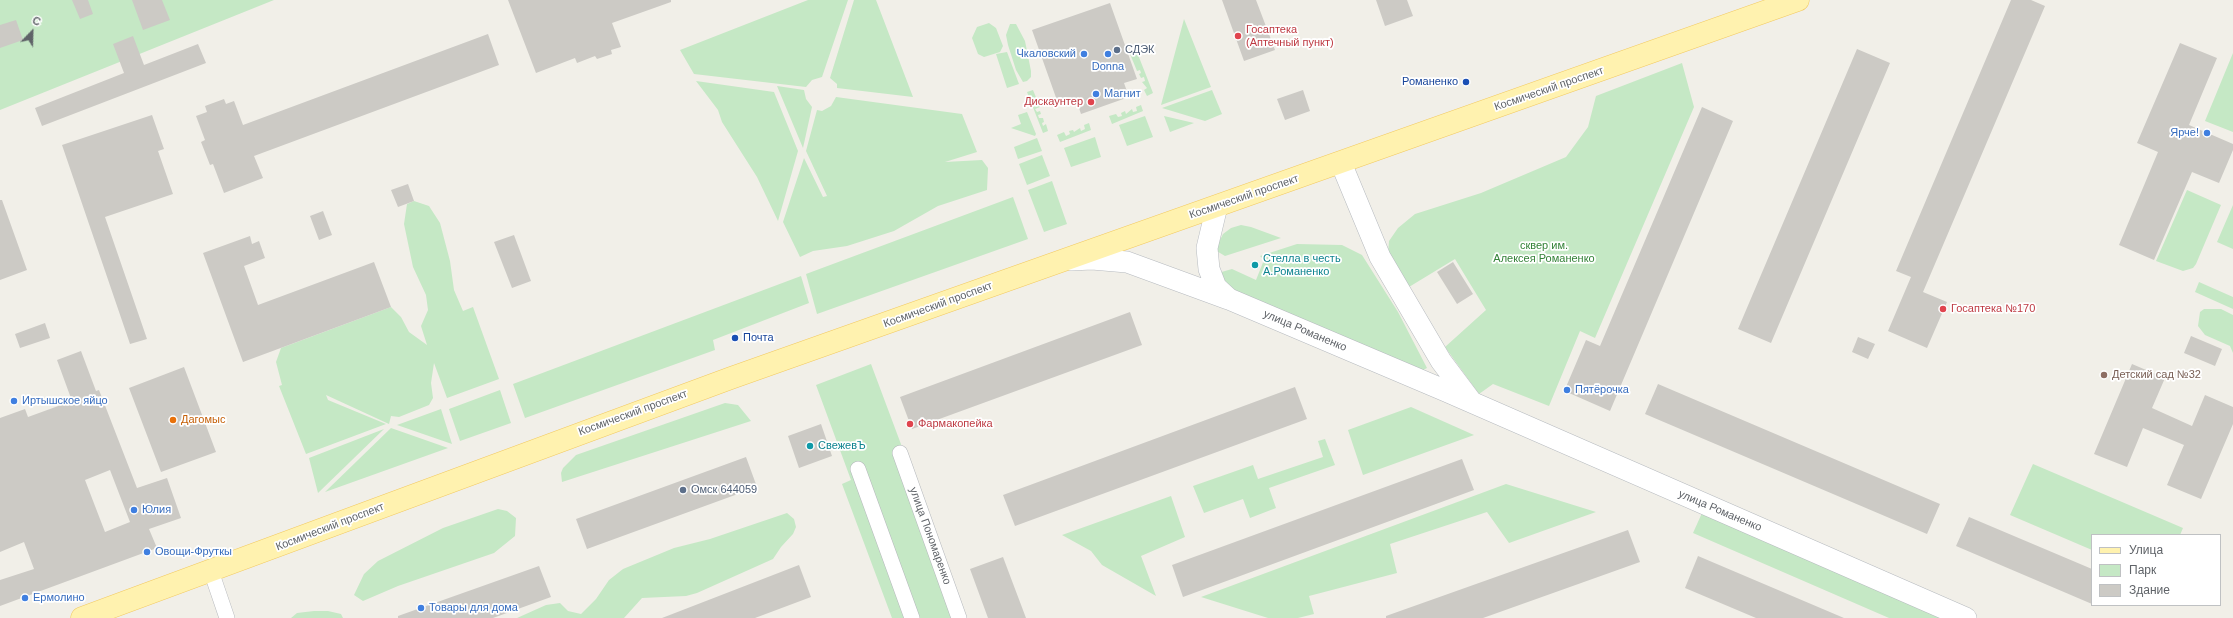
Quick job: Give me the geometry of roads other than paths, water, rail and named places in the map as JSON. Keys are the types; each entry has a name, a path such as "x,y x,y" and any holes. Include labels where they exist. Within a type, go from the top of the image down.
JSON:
{"main road":[{"name":"Космический проспект","path":"82,618 731,378 1798,0"},
{"name":"улица Романенко","path":"1341,163 1380,257 1441,361 1474,404"},
{"name":"улица Романенко","path":"1217,206 1207,248 1209,269 1216,287 1229,299 1446,391 1966,618"},
{"path":"1061,261 1092,259 1127,262 1229,299"}],"street":[{"name":"улица Пономаренко","path":"900,454 959,618"},
{"path":"858,469 912,618"},
{"path":"211,571 227,618"}],"place":[{"name":"Госаптека (Аптечный пункт)","path":"1238,36"},
{"name":"СДЭК","path":"1117,50"},
{"name":"Чкаловский","path":"1084,54"},
{"name":"Donna","path":"1108,54"},
{"name":"Романенко","path":"1466,82"},
{"name":"Магнит","path":"1096,94"},
{"name":"Дискаунтер","path":"1091,102"},
{"name":"Ярче!","path":"2207,133"},
{"name":"Стелла в честь А.Романенко","path":"1255,265"},
{"name":"Госаптека №170","path":"1943,309"},
{"name":"Почта","path":"735,338"},
{"name":"Детский сад №32","path":"2104,375"},
{"name":"Пятёрочка","path":"1567,390"},
{"name":"Иртышское яйцо","path":"14,401"},
{"name":"Дагомыс","path":"173,420"},
{"name":"Фармакопейка","path":"910,424"},
{"name":"СвежевЪ","path":"810,446"},
{"name":"Омск 644059","path":"683,490"},
{"name":"Юлия","path":"134,510"},
{"name":"Овощи-Фруткы","path":"147,552"},
{"name":"Ермолино","path":"25,598"},
{"name":"Товары для дома","path":"421,608"}],"park label":[{"name":"сквер им. Алексея Романенко","path":"1544,252"}]}
